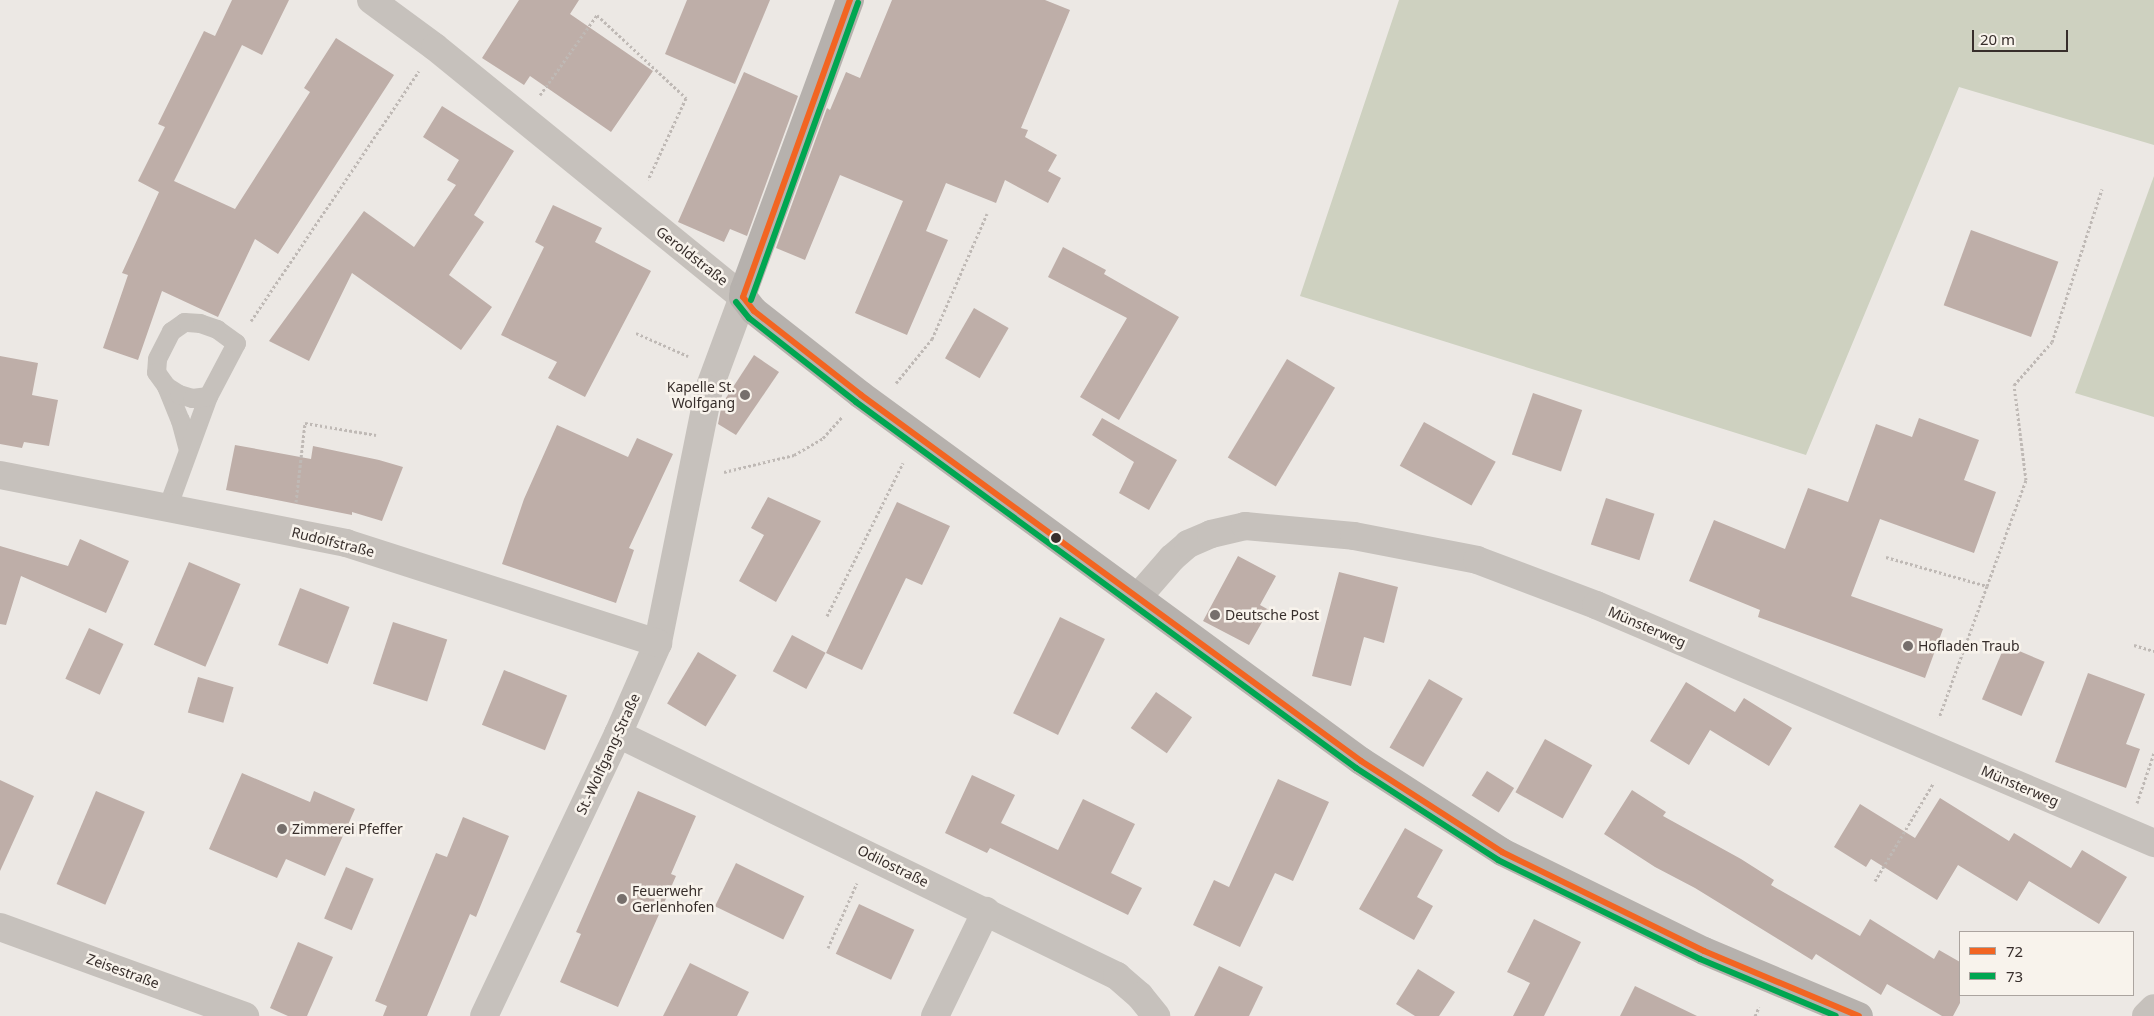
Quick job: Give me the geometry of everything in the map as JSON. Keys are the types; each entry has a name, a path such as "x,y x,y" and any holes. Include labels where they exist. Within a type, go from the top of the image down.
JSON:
{"street":[{"name":"Geroldstraße","path":"371,0 435,47 743,297 754,311 869,401 1361,761 1502,852 1704,951 1859,1016"},
{"path":"743,297 850,0"},
{"name":"St.-Wolfgang-Straße","path":"484,1016 618,734 658,643 709,389 743,297"},
{"name":"Rudolfstraße","path":"0,475 346,542 658,643"},
{"name":"Münsterweg","path":"1138,597 1182,549 1211,534 1246,526 1354,536 1477,560 1596,605 2154,843"},
{"name":"Odilostraße","path":"618,734 1117,976 1140,996 1156,1016"},
{"path":"935,1016 986,911"},
{"name":"Zeisestraße","path":"0,927 245,1016"},
{"path":"2146,1016 2154,1008"}],"lane":[{"path":"167,508 208,396 236,343 216,329 200,323 184,322 171,331 157,360 156,372 166,386 180,420 188,449"},
{"path":"166,386 179,394 192,398 208,396"}],"path":[{"path":"522,119 597,14 686,98 634,210"},
{"path":"236,343 435,47"},
{"path":"1876,881 1939,751 1987,586 2026,480 2014,384 2052,342 2102,189"},
{"path":"692,479 794,455 823,438 869,401 932,339 987,214"},
{"path":"636,333 716,369"},
{"path":"292,532 305,423 376,435"},
{"path":"827,616 916,435"},
{"path":"1886,557 1987,586"},
{"path":"2134,645 2154,651"},
{"path":"2127,832 2154,753"},
{"path":"828,948 870,855"}],"green space":[{"path":"1399,0 2154,0 2154,145 1959,87 1806,455 1300,296"},
{"path":"2154,176 2154,417 2075,393"}],"building":[{"path":"232,0 289,0 262,55 242,45 174,181 235,209 310,92 304,88 336,38 394,75 278,254 255,239 218,317 162,291 138,360 103,348 128,275 122,273 159,192 138,181 165,127 158,124 204,31 215,36"},
{"path":"519,0 579,0 570,14 653,71 611,132 530,76 524,85 482,58"},
{"path":"687,0 770,0 735,84 665,54"},
{"path":"892,0 1045,0 1070,10 1021,128 1028,130 1025,137 1057,155 1048,171 1061,178 1048,203 1005,180 996,203 946,183 926,231 948,240 907,335 855,313 903,201 840,175 805,260 776,248 827,108 830,110 846,72 860,78"},
{"path":"744,72 798,96 747,236 730,229 724,242 678,222"},
{"path":"442,106 514,151 474,215 484,222 449,275 492,307 461,350 352,273 309,361 269,341 364,211 414,247 456,185 447,180 459,160 423,137"},
{"path":"553,205 602,228 595,242 651,271 585,397 548,378 557,362 501,335 544,247 535,242"},
{"path":"1971,230 2058,262 2031,337 1944,305"},
{"path":"1063,247 1106,270 1104,274 1179,317 1119,420 1080,397 1127,318 1048,277"},
{"path":"974,308 1009,328 980,378 945,358"},
{"name":"Kapelle St. Wolfgang","path":"754,355 779,372 736,435 718,424 722,404"},
{"path":"0,356 38,363 32,395 58,400 49,446 24,442 22,448 0,444"},
{"path":"1287,359 1335,388 1276,486 1228,458"},
{"path":"1533,393 1582,410 1561,471 1512,454"},
{"path":"1102,418 1177,460 1149,510 1119,493 1134,462 1092,435"},
{"path":"1919,418 1979,440 1964,480 1996,492 1974,553 1880,519 1851,596 1943,629 1925,678 1758,617 1760,610 1689,581 1714,520 1785,549 1808,488 1848,502 1876,424 1912,437"},
{"path":"1424,422 1496,462 1471,505 1400,466"},
{"path":"557,425 628,457 637,438 673,454 629,548 634,550 616,603 502,564 524,499"},
{"path":"235,445 311,459 313,446 403,467 382,521 352,512 352,515 226,490"},
{"path":"768,497 821,521 776,602 739,581 764,535 751,528"},
{"path":"1606,498 1655,514 1639,560 1591,545"},
{"path":"897,502 950,526 922,585 906,578 862,670 826,653"},
{"path":"80,539 129,561 106,613 21,576 6,625 0,624 0,546 68,566"},
{"path":"1238,556 1276,576 1260,605 1269,610 1249,645 1203,621"},
{"path":"189,562 241,584 205,667 154,645"},
{"path":"1339,572 1398,587 1384,643 1364,637 1351,686 1312,676"},
{"path":"300,588 349,607 328,664 278,645"},
{"path":"1060,617 1105,639 1058,735 1013,713"},
{"path":"393,622 447,640 427,701 373,684"},
{"path":"89,628 123,644 100,695 65,679"},
{"path":"792,635 826,653 806,689 773,671"},
{"path":"2005,645 2045,662 2022,716 1982,699"},
{"path":"698,652 737,675 706,727 667,703"},
{"path":"504,670 567,695 545,750 482,725"},
{"path":"2088,673 2145,694 2126,744 2140,749 2126,788 2055,762"},
{"path":"198,677 234,687 223,723 188,713"},
{"path":"1429,679 1463,698 1423,767 1390,747"},
{"path":"1686,682 1735,712 1744,698 1792,728 1769,766 1710,730 1689,765 1650,741"},
{"path":"1156,692 1192,717 1167,753 1131,728"},
{"path":"1545,739 1592,765 1563,819 1515,792"},
{"path":"1487,771 1514,788 1499,813 1472,796"},
{"name":"Zimmerei Pfeffer","path":"242,773 310,802 314,791 355,809 325,876 286,859 277,878 209,849"},
{"path":"972,775 1015,795 1001,823 1058,850 1083,799 1135,824 1111,873 1142,888 1128,915 990,848 987,853 945,833"},
{"path":"1278,779 1329,802 1293,881 1275,873 1240,947 1193,925 1214,880 1229,887"},
{"path":"0,780 34,796 0,871"},
{"path":"1632,790 1666,812 1663,816 1741,859 1774,880 1771,885 1860,936 1870,919 1934,959 1939,950 1959,961 1960,1003 1953,1016 1942,1016 1887,984 1881,995 1816,954 1812,960 1695,888 1655,867 1604,834"},
{"path":"96,791 145,812 105,905 57,884"},
{"path":"638,791 696,816 671,874 676,876 618,1007 560,982 581,934 576,932"},
{"path":"1940,798 2009,841 2014,833 2071,868 2082,850 2127,877 2099,924 2029,881 2017,901 1958,865 1937,900 1871,859 1866,867 1834,847 1860,804 1915,838"},
{"path":"463,817 509,836 476,917 470,914 427,1016 383,1016 387,1006 375,1001 436,853 447,857"},
{"path":"1405,828 1443,850 1417,897 1433,906 1414,940 1359,909"},
{"path":"736,863 804,896 783,939 715,906"},
{"path":"346,867 374,879 352,930 324,919"},
{"path":"859,904 914,930 891,980 836,954"},
{"path":"1534,919 1581,942 1544,1016 1513,1016 1530,983 1507,972"},
{"path":"298,942 333,957 307,1016 288,1016 270,1008"},
{"path":"690,963 749,992 737,1016 663,1016"},
{"path":"1219,966 1263,987 1249,1016 1194,1016"},
{"path":"1418,969 1455,992 1439,1016 1415,1016 1396,1004"},
{"path":"1635,986 1697,1016 1620,1016"}],"transit line":[{"name":"72","path":"743,297 850,0"},
{"name":"73","path":"751,300 858,3"},
{"name":"72","path":"743,297 754,311 861,395 1361,761 1502,852 1704,951 1859,1016"},
{"name":"73","path":"736,302 749,318 856,402 1356,768 1498,860 1700,959 1836,1016"}],"place":[{"name":"Kapelle St. Wolfgang","path":"745,395"},
{"name":"Deutsche Post","path":"1215,615"},
{"name":"Hofladen Traub","path":"1908,646"},
{"name":"Zimmerei Pfeffer","path":"282,829"},
{"name":"Feuerwehr Gerlenhofen","path":"622,899"}]}
